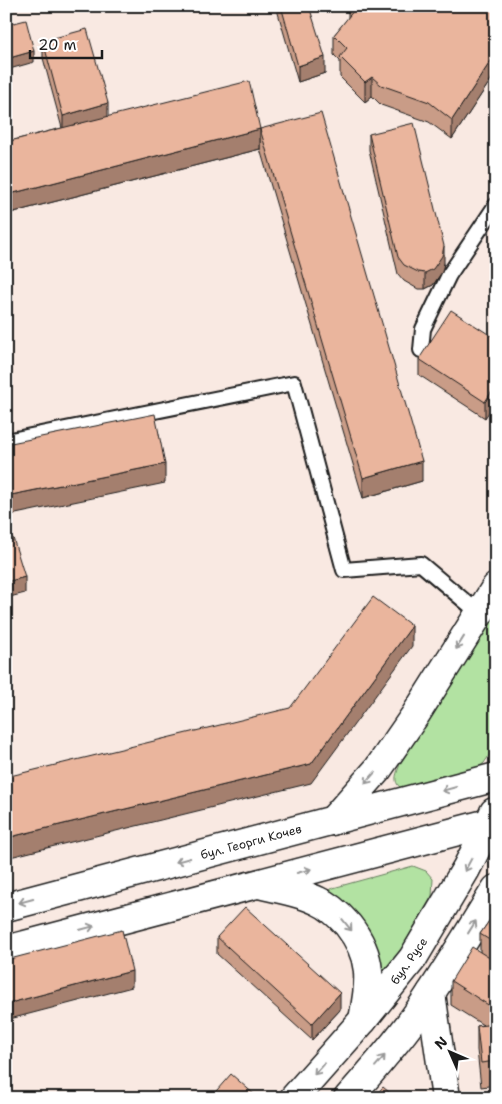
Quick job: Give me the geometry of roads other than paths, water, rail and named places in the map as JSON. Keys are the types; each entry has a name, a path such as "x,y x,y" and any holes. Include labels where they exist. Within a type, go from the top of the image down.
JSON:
{"main road":[{"path":"332,821 378,769 416,714 496,587"},
{"name":"бул. Георги Кочев","path":"6,907 496,777"},
{"path":"6,950 257,884 494,816"},
{"name":"бул. Русе","path":"294,1098 363,1020 413,958 466,869 494,816"},
{"path":"257,884 316,900 338,913 349,927 359,941 366,956 369,971 369,987 363,1020"},
{"path":"348,1098 391,1048 431,993 496,889"},
{"path":"431,993 446,1098"}],"lane":[{"path":"421,350 423,329 449,274 496,205"},
{"path":"6,441 294,383 344,570 421,564 479,613"}]}
